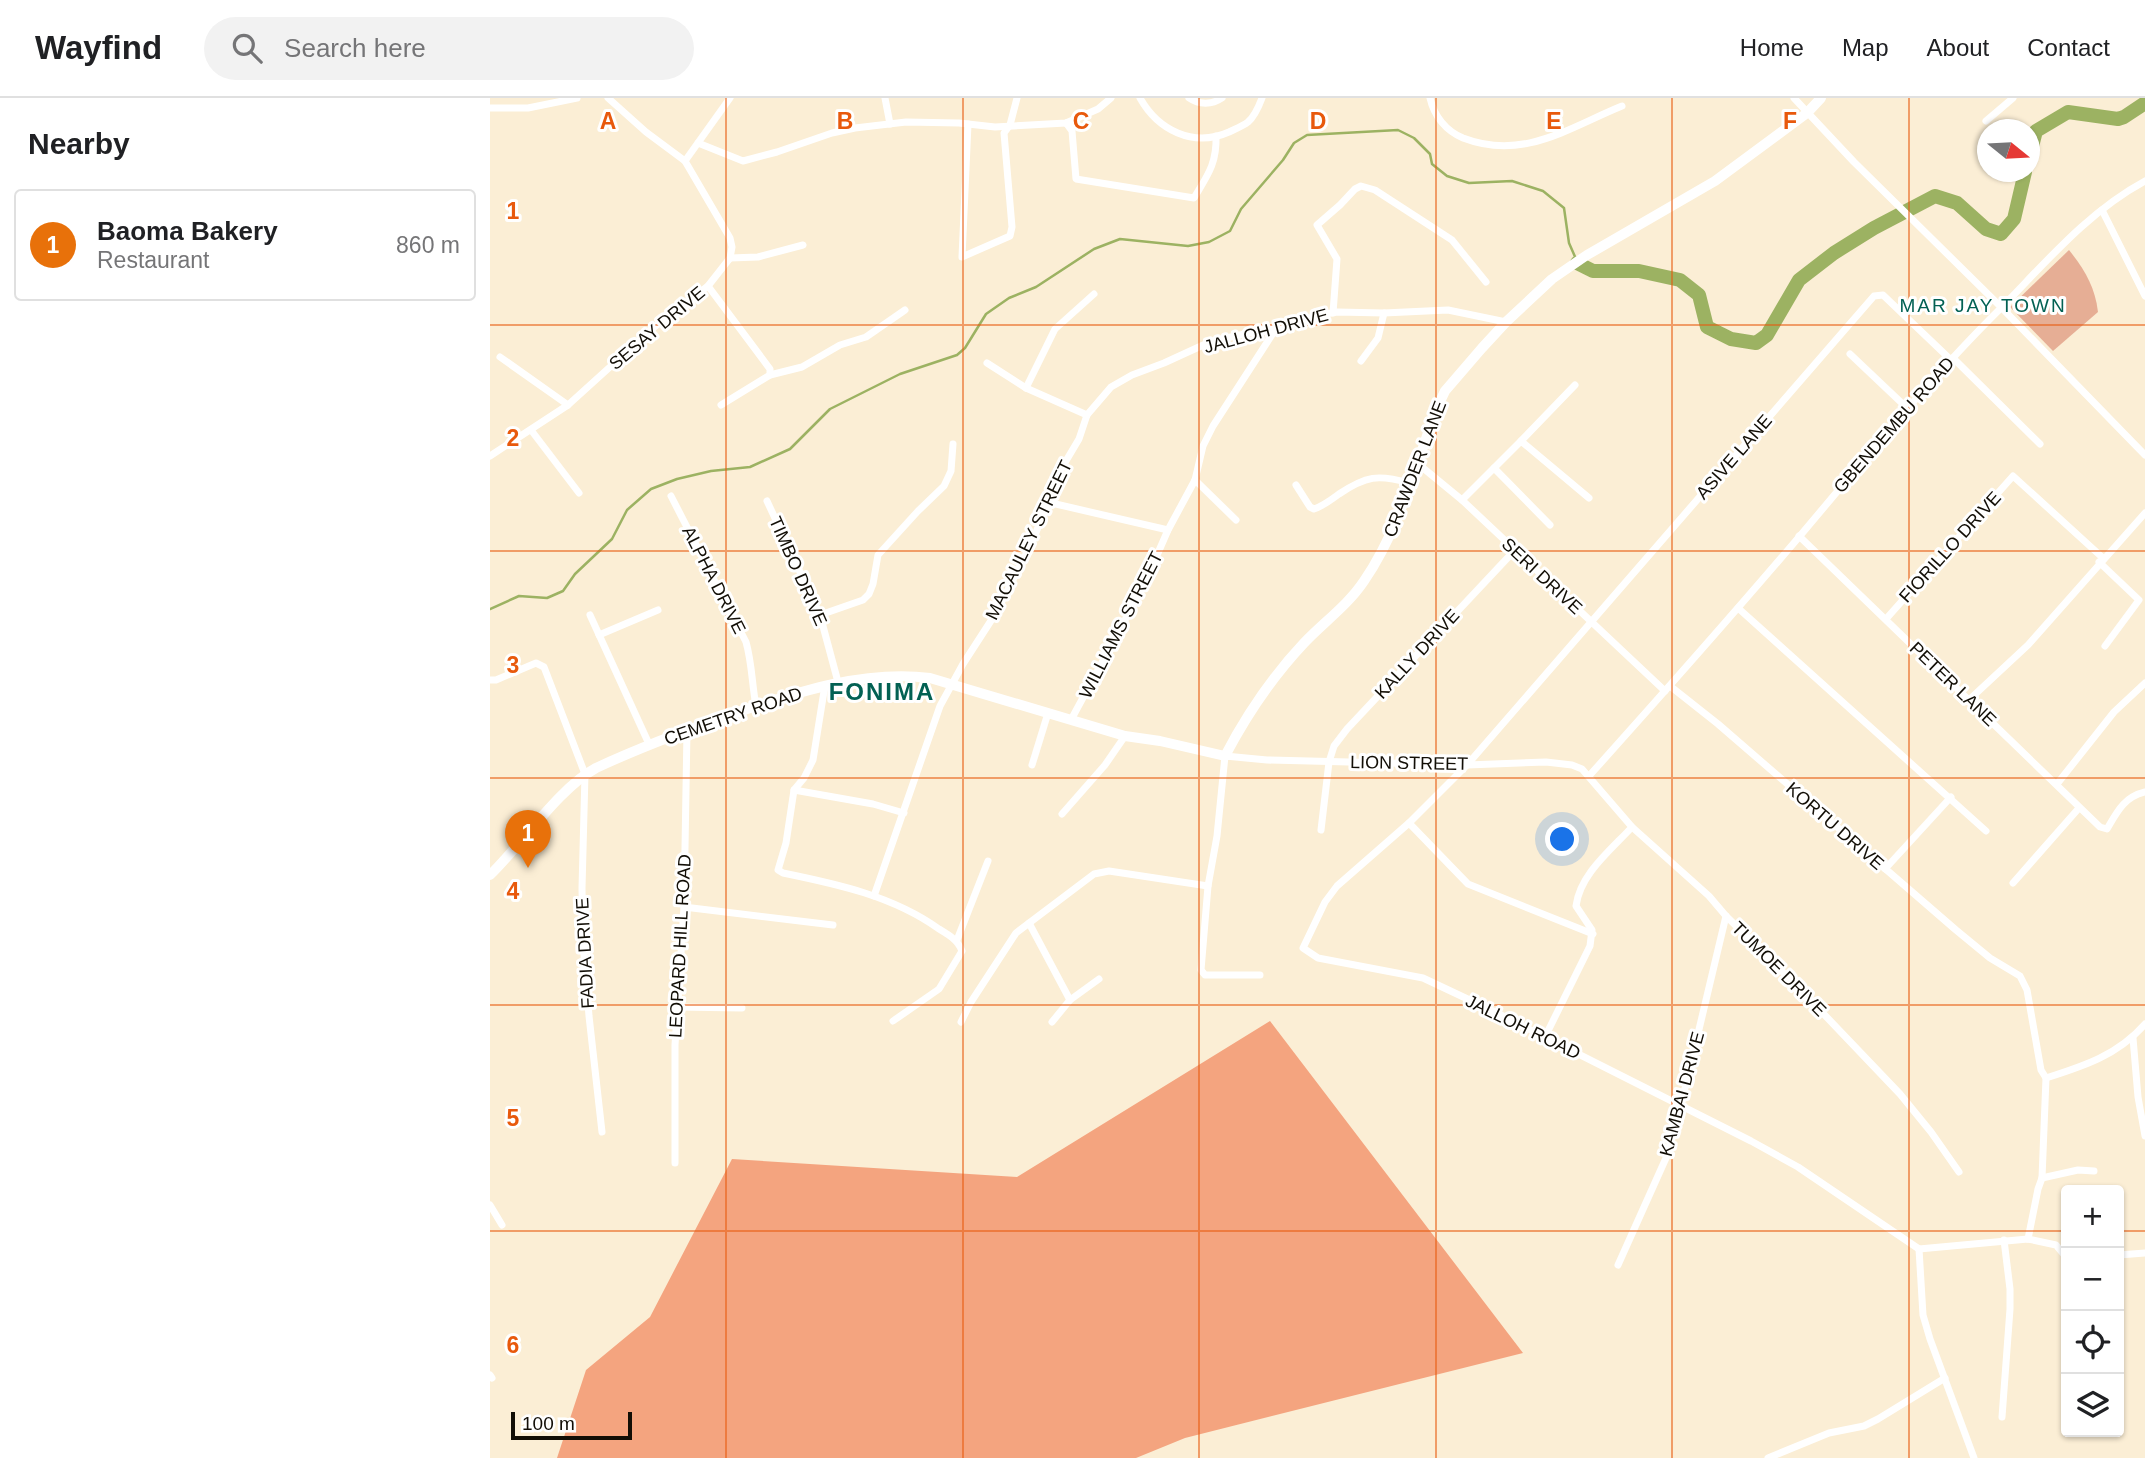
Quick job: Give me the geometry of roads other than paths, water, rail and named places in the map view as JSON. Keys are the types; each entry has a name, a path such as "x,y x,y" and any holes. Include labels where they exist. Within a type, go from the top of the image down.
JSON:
{"street":[{"path":"527,98 528,108"},
{"path":"490,108 528,108 577,98"},
{"path":"608,98 618,101 646,132 685,161 730,238 730,258 758,257 803,245"},
{"path":"685,161 730,98"},
{"path":"885,98 890,124"},
{"path":"968,124 962,257 1010,236 1012,227 1003,145 1004,133 1010,125 1017,98"},
{"path":"698,143 743,161 832,132 890,124 968,124 995,127 1066,123 1098,109 1111,98"},
{"path":"1140,98 1154,118 1171,132 1204,139 1247,123 1262,98"},
{"path":"1189,98 1204,103 1216,103 1222,98"},
{"path":"1430,98 1443,124 1457,135 1475,142 1510,147 1544,140 1622,106"},
{"path":"1794,98 1905,214 2001,307 2145,455"},
{"name":"CRAWDER LANE","path":"1225,756 1241,726 1279,671 1362,584 1390,539 1445,391 1506,322 1552,279 1587,255 1715,181 1807,113 1821,98"},
{"path":"1988,119 2013,98"},
{"path":"1066,123 1072,131 1076,179 1194,198 1213,166 1216,136"},
{"name":"GBENDEMBU ROAD","path":"1589,776 1668,689 1907,408 1952,359 2001,307 2102,209 2145,181"},
{"path":"1333,313 1337,259 1317,225 1361,186 1375,190 1452,240 1486,282"},
{"path":"2102,209 2145,296"},
{"name":"SESAY DRIVE","path":"490,456 568,405 653,327 708,286 730,258"},
{"path":"708,286 763,357 770,369 770,375"},
{"path":"1026,388 1055,329 1094,294"},
{"name":"ASIVE LANE","path":"1590,621 1837,337 1878,294 1883,295 1952,359"},
{"path":"722,405 770,375 802,367 840,345 866,337 905,310"},
{"name":"JALLOH DRIVE","path":"1087,415 1111,387 1132,375 1212,341 1333,313 1448,310 1506,322"},
{"path":"1361,361 1378,338 1384,313"},
{"name":"WILLIAMS STREET","path":"1072,719 1144,585 1168,530 1195,480 1203,446 1213,426 1277,327"},
{"path":"1850,354 1907,408"},
{"path":"500,356 568,405"},
{"path":"1952,359 2040,444"},
{"path":"987,363 1026,388 1087,415"},
{"path":"1462,500 1575,385"},
{"name":"MACAULEY STREET","path":"874,896 940,706 994,616 1034,538 1057,476 1079,439 1087,415"},
{"path":"531,430 579,493"},
{"path":"1521,441 1589,498"},
{"path":"820,615 863,600 869,594 878,555 944,486 951,471 953,444"},
{"name":"SERI DRIVE","path":"1417,463 1462,500 1590,621 1668,689"},
{"path":"1494,468 1550,525"},
{"name":"FIORILLO DRIVE","path":"1886,619 2013,476 2101,560"},
{"path":"1296,485 1314,509 1353,485 1372,477 1387,477 1409,483"},
{"path":"1195,480 1236,520"},
{"name":"ALPHA DRIVE","path":"671,496 746,642 755,706"},
{"name":"TIMBO DRIVE","path":"767,501 820,615 838,682"},
{"path":"1047,502 1168,530"},
{"path":"1970,699 2028,645 2145,513"},
{"name":"PETER LANE","path":"1800,536 2100,827 2107,829 2119,807 2135,794 2145,792"},
{"name":"KALLY DRIVE","path":"1329,762 1334,746 1347,729 1514,551"},
{"path":"2101,560 2139,600 2105,646"},
{"path":"1738,608 1986,831"},
{"path":"599,635 658,610"},
{"path":"590,615 649,744"},
{"name":"JALLOH ROAD","path":"1590,621 1467,765 1409,823 1331,894 1303,948 1318,958 1423,978 1545,1037 1798,1167 1919,1249"},
{"path":"490,680 536,663 544,667 585,774"},
{"name":"CEMETRY ROAD","path":"490,875 585,774 649,744 687,730 755,706 838,682 900,676 930,678 1125,736 1225,756"},
{"path":"2057,784 2114,712 2145,683"},
{"path":"825,685 813,760 804,779 794,790 786,843 778,870 874,896 930,922 957,940 962,951 939,989 893,1021"},
{"name":"KORTU DRIVE","path":"1668,689 1718,724 1990,958 2020,976 2027,990 2041,1070 2046,1078"},
{"path":"1032,765 1048,713"},
{"name":"LEOPARD HILL ROAD","path":"676,1163 677,1007 684,908 687,730"},
{"path":"1062,814 1105,765 1125,736"},
{"path":"1225,756 1219,825 1208,886 1201,970 1205,975 1259,975"},
{"name":"LION STREET","path":"1225,756 1329,762 1562,764 1582,769 1589,776"},
{"path":"1321,831 1329,762"},
{"name":"FADIA DRIVE","path":"585,774 583,942 602,1132"},
{"name":"TUMOE DRIVE","path":"1589,776 1602,795 1632,827 1691,878 1900,1094 1959,1171"},
{"path":"794,790 873,804 904,813"},
{"path":"1885,869 1951,797"},
{"path":"2012,883 2079,808"},
{"path":"1409,823 1468,884 1593,934"},
{"path":"1593,934 1576,906 1578,894 1585,880 1632,827"},
{"path":"957,940 988,861"},
{"path":"961,1022 1016,933 1094,873 1109,871 1208,886"},
{"path":"684,908 833,925"},
{"name":"KAMBAI DRIVE","path":"1618,1265 1666,1158 1726,916"},
{"path":"1029,923 1070,1000"},
{"path":"1545,1037 1584,960 1593,934"},
{"path":"1052,1022 1070,1000 1099,979"},
{"path":"677,1007 743,1008"},
{"path":"2028,1239 2042,1178 2046,1078 2123,1047 2145,1024"},
{"path":"2133,1038 2137,1097 2145,1136"},
{"path":"2042,1178 2078,1170 2094,1171"},
{"path":"490,1205 502,1225"},
{"path":"1974,1458 1923,1315 1919,1249 2028,1239 2056,1245 2061,1251"},
{"path":"2002,1418 2010,1299 2004,1240"},
{"path":"2124,1255 2145,1253"},
{"path":"1768,1458 1829,1433 1864,1426 1945,1378"}],"waterway":[{"path":"2040,129 2068,112 2118,119 2145,103"},
{"path":"490,609 519,596 547,598 563,591 575,574 612,539 627,510 651,489 677,479 711,471 750,467 790,449 830,409 900,374 957,355 965,348 986,314 1009,298 1036,287 1094,249 1120,239 1188,246 1209,242 1230,231 1241,209 1294,143 1307,135 1398,130 1414,138 1430,154 1432,164 1447,176 1469,183 1512,181 1543,191 1564,208 1569,243 1576,259"},
{"path":"1577,263 1593,271 1639,271 1680,280 1699,295 1707,327 1731,339 1756,343 1767,335 1799,280 1834,253 1874,228 1935,196 1957,203 1986,229 2001,234 2014,219 2023,182"}],"place":[{"name":"Baoma Bakery","path":"528,868"}],"district":[{"name":"MAR JAY TOWN","path":"1983,305"},
{"name":"FONIMA","path":"882,692"}]}
